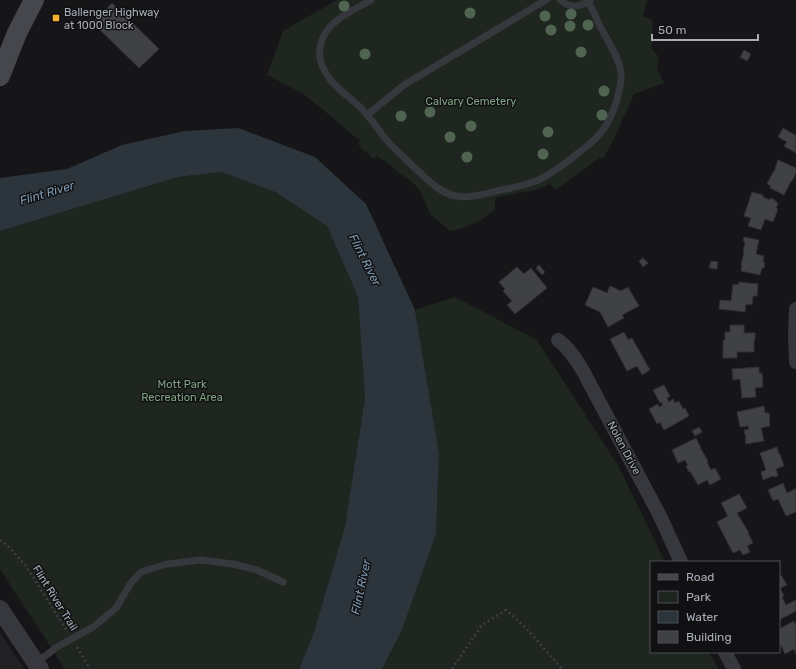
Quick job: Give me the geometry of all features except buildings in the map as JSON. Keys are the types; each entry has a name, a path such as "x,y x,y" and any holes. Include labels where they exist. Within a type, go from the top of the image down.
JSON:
{"main road":[{"path":"0,76 17,34 34,0"}],"street":[{"path":"796,309 796,362"},
{"name":"Nolen Drive","path":"558,340 572,353 583,371 660,516 681,561"},
{"path":"4,618 38,666"},
{"path":"726,653 734,669"}],"lane":[{"path":"371,0 346,14 330,27 322,38 320,51 322,67 330,80 358,105 389,143 436,188 450,195 461,197 481,195 528,184 544,177 567,162 587,146 599,135 609,119 617,98 621,80 621,69 589,1 581,5 574,6 560,0"},
{"path":"367,115 390,95 409,82 546,0"},
{"path":"38,666 57,647 93,627 116,608 130,584 142,572 167,564 201,560 232,564 257,570 283,582"}],"path":[{"name":"Flint River Trail","path":"0,540 6,544 26,566 90,669"},
{"path":"452,669 482,626 506,610 526,628 562,669"}],"shaded area":[{"path":"0,633 24,669 0,669"}],"green space":[{"name":"Calvary Cemetery","path":"337,0 647,0 643,16 652,20 653,41 651,48 659,57 657,68 664,83 634,94 614,139 603,159 601,157 556,190 550,184 533,191 495,198 495,210 487,216 474,224 473,223 464,228 450,231 430,214 420,190 410,180 377,156 373,159 366,151 364,152 358,144 360,141 302,93 267,75 283,31"},
{"name":"Mott Park Recreation Area","path":"221,172 275,192 327,226 358,297 365,398 345,526 314,632 299,669 65,669 0,569 0,231 178,177"},
{"path":"455,297 537,340 619,467 665,561 650,561 650,653 710,653 718,669 382,669 402,630 436,534 439,453 415,310"}],"water":[{"name":"Flint River","path":"238,128 315,157 366,204 415,310 439,453 436,534 402,630 382,669 299,669 314,632 345,526 365,398 358,297 327,226 275,192 221,172 178,177 0,231 0,178 67,169 122,145 185,131"}],"place":[{"name":"Ballenger Highway at 1000 Block","path":"56,18"}]}
